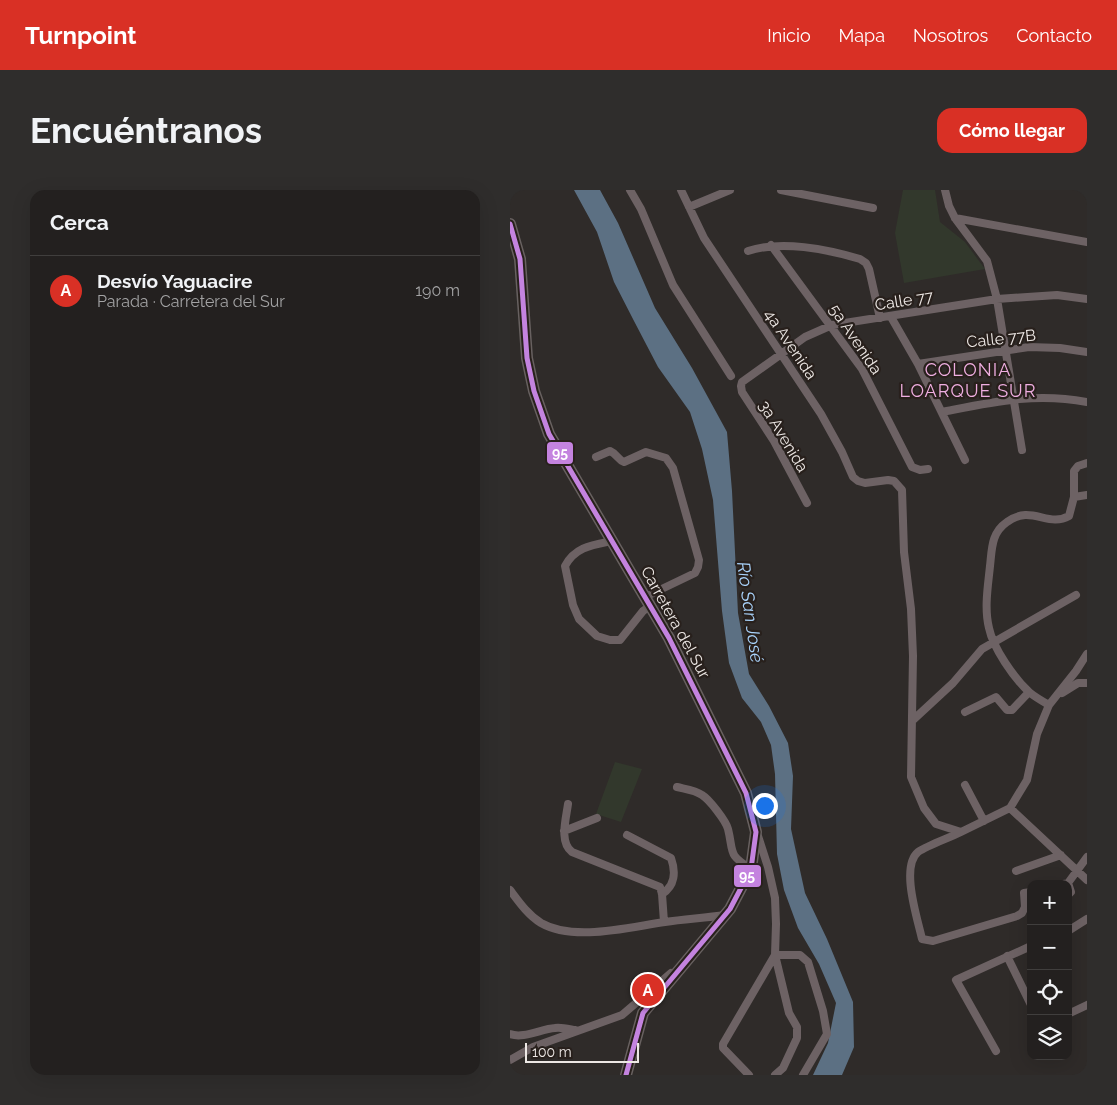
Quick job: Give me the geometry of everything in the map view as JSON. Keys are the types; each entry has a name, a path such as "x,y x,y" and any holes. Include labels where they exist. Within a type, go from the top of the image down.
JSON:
{"highway":[{"name":"Carretera del Sur","path":"510,224 520,259 527,358 534,391 549,434 669,638 746,793 756,832 751,869 725,915 644,1013 626,1075"}],"street":[{"path":"630,190 673,285 731,376"},
{"name":"4a Avenida","path":"681,190 704,238 821,414 853,476 858,481 865,483 894,481 902,490 904,498 904,552 911,609 913,720"},
{"path":"689,207 730,190"},
{"path":"780,190 873,208"},
{"path":"944,190 955,218 987,261 997,299 1022,450"},
{"path":"955,218 1087,242"},
{"path":"748,251 771,245 806,248 848,255 860,259 866,263 880,318"},
{"name":"5a Avenida","path":"771,245 862,369 912,466 920,470 928,469"},
{"name":"Calle 77","path":"742,382 805,337 832,326 997,299 1057,295 1087,298"},
{"path":"891,317 918,364 965,460"},
{"name":"Calle 77B","path":"918,364 1030,347 1060,348 1087,352"},
{"name":"3a Avenida","path":"742,382 740,386 742,392 774,441 807,503"},
{"path":"942,412 1013,399 1054,398 1087,402"},
{"path":"596,458 610,451 615,453 624,462 646,452 666,458 673,468 699,560 695,573 648,602 644,611 620,640 610,640 597,636 580,619 573,605 564,566 570,556 591,545 612,541"},
{"path":"1049,705 1029,692 1003,661 988,628 986,600 993,540 996,531 1019,515 1030,514 1056,520 1062,520 1069,516 1074,497 1074,471 1078,466 1087,463"},
{"path":"1074,497 1087,495"},
{"path":"961,832 936,824 924,808 911,777 913,720 954,683 982,649 1076,595"},
{"path":"1027,907 1022,914 1017,916 933,941 922,939 910,882 912,859 918,852 1010,808 1027,780 1037,734 1049,705 1087,654"},
{"path":"1056,697 1078,683 1087,683"},
{"path":"965,712 996,697 1007,710 1012,710 1029,692"},
{"path":"965,785 984,821"},
{"path":"677,787 704,796 728,827 731,850 736,860 751,869"},
{"path":"568,804 564,831 566,844 572,852 660,887 664,922"},
{"path":"1010,808 1087,880"},
{"path":"564,831 597,818"},
{"path":"756,832 768,867 775,898 775,954 789,1013 797,1027 797,1038 783,1068 775,1075"},
{"path":"627,835 672,858 675,868 673,882 668,890 662,894"},
{"path":"1016,871 1061,855"},
{"path":"1069,880 1087,857"},
{"path":"510,890 527,911 541,923 556,929 572,932 595,932 725,915"},
{"path":"1027,893 1024,893 1027,903"},
{"path":"1072,928 1087,919"},
{"path":"996,1051 956,980 1027,948"},
{"path":"749,1075 724,1050 723,1044 775,954"},
{"path":"775,954 800,955 808,962 822,1011 827,1034 803,1075"},
{"path":"1007,956 1027,996"},
{"path":"510,1060 533,1047 622,1015 662,979 683,964"},
{"path":"1072,1012 1087,1005"},
{"path":"510,1034 513,1036 557,1027 577,1031"}],"green space":[{"path":"903,190 935,190 940,222 965,242 985,269 904,283 895,233"},
{"path":"615,762 642,769 621,822 596,814"}],"water":[{"path":"574,190 600,190 618,223 655,308 692,368 727,432 738,613 749,674 769,706 788,743 793,776 791,829 805,893 827,939 853,1002 854,1047 842,1075 813,1075 828,1043 836,1003 819,964 798,928 784,890 777,854 775,774 771,745 761,722 742,698 729,663 722,611 713,500 702,449 690,412 658,367 614,282 597,232"}],"transit line":[{"name":"95","path":"510,224 520,259 527,358 534,391 549,434 669,638 746,793 756,832 751,869 730,909 643,1013 626,1075"}],"place":[{"name":"Desvío Yaguacire","path":"648,990"}],"district":[{"name":"COLONIA LOARQUE SUR","path":"968,380"}],"water label":[{"name":"Río San José","path":"750,612"}]}
